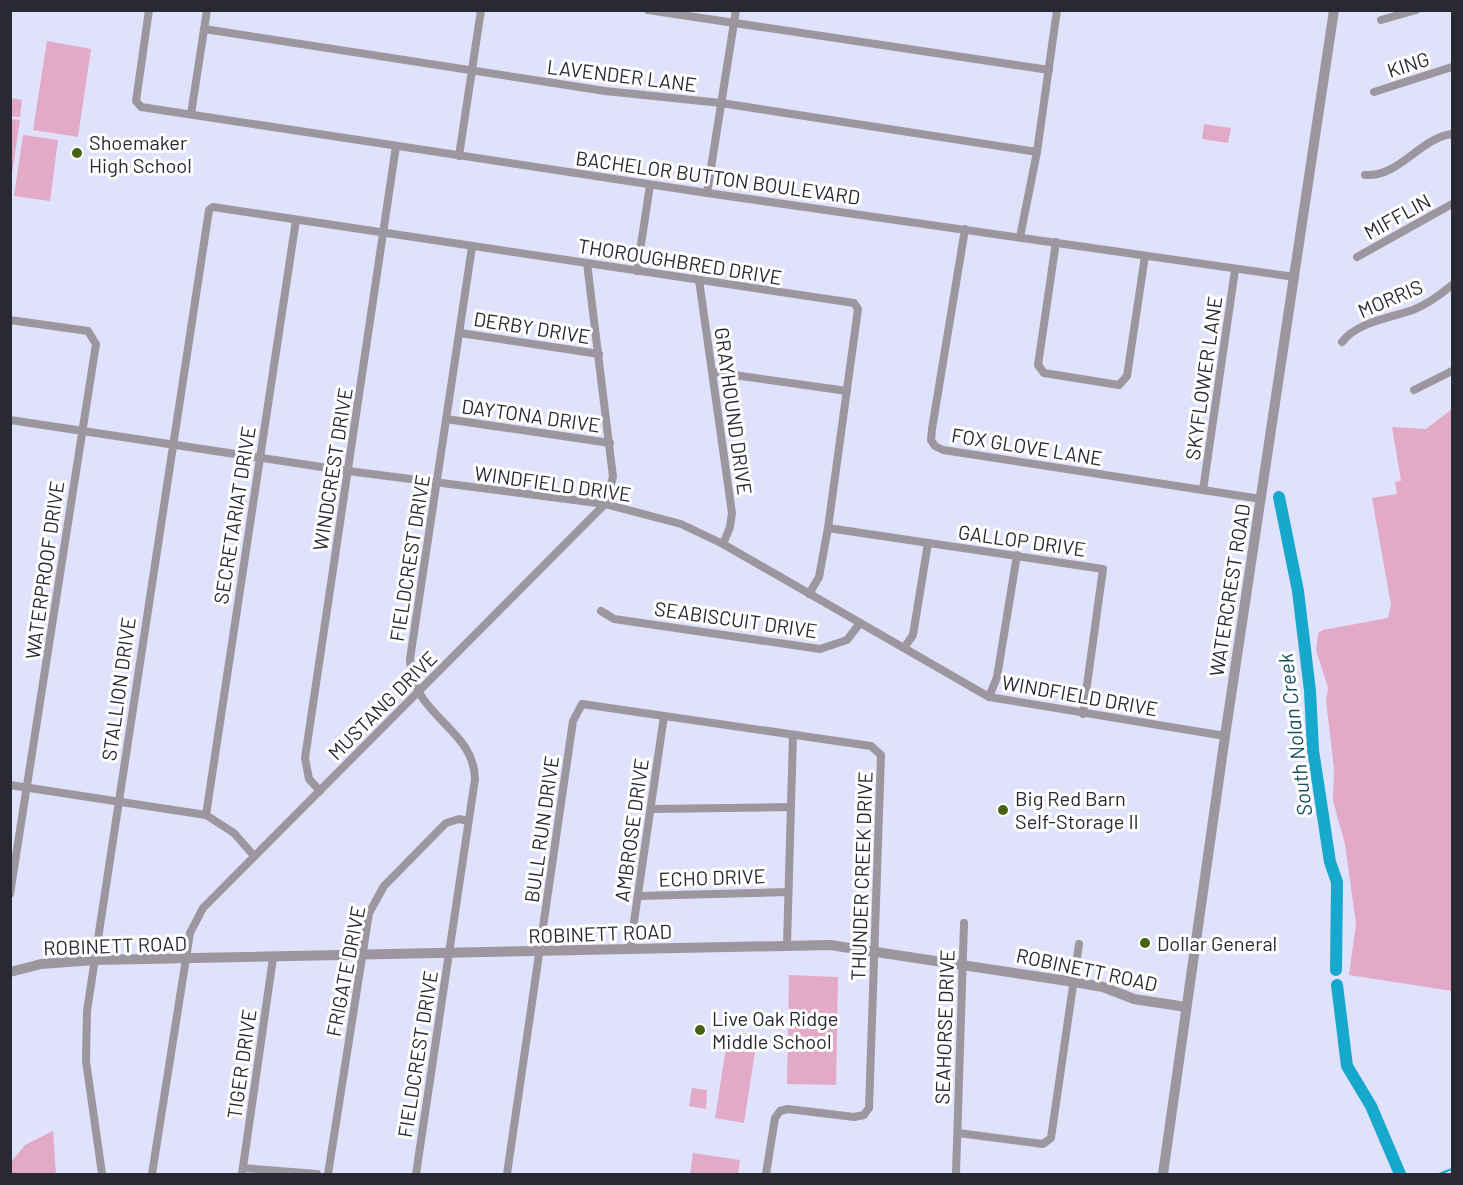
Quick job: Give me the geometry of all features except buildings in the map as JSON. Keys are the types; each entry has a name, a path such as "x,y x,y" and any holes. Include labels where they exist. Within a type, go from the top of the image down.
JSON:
{"street":[{"name":"BACHELOR BUTTON BOULEVARD","path":"149,10 136,100 138,105 707,194 1295,277"},
{"path":"191,114 207,10"},
{"path":"459,156 481,10"},
{"path":"648,10 1049,70"},
{"path":"707,194 736,10"},
{"path":"1020,237 1037,152 1057,10"},
{"name":"WATERCREST ROAD","path":"1163,1174 1334,10"},
{"path":"1381,20 1416,10"},
{"name":"LAVENDER LANE","path":"204,29 605,91 721,103 1037,152"},
{"name":"KING","path":"1374,92 1452,67"},
{"path":"1365,175 1386,172 1436,139 1452,134"},
{"name":"WINDCREST DRIVE","path":"320,791 309,779 304,758 396,146"},
{"path":"637,271 650,185"},
{"name":"MIFFLIN","path":"1357,257 1452,204"},
{"name":"THOROUGHBRED DRIVE","path":"209,210 213,207 854,303 858,309 828,528 819,577 808,594"},
{"name":"STALLION DRIVE","path":"102,1174 86,1061 87,1011 171,444 209,210"},
{"name":"SECRETARIAT DRIVE","path":"206,815 296,220"},
{"name":"FOX GLOVE LANE","path":"966,229 932,429 931,440 935,446 943,450 1261,499"},
{"path":"1056,242 1038,365 1044,373 1119,385 1127,376 1144,256"},
{"name":"FIELDCREST DRIVE","path":"416,1174 475,779 472,761 463,743 417,693 412,680 410,659 472,247"},
{"name":"MUSTANG DRIVE","path":"152,1174 190,933 203,908 605,504 613,477 587,263"},
{"name":"SKYFLOWER LANE","path":"1203,490 1235,270"},
{"name":"GRAYHOUND DRIVE","path":"699,280 732,513 730,527 723,544"},
{"name":"MORRIS","path":"1342,342 1362,327 1414,309 1434,299 1452,285"},
{"name":"WATERPROOF DRIVE","path":"10,320 88,331 96,344 81,431 29,787 10,894"},
{"name":"DERBY DRIVE","path":"460,333 599,354"},
{"path":"1414,390 1452,371"},
{"path":"712,372 847,391"},
{"name":"DAYTONA DRIVE","path":"446,419 610,443"},
{"name":"WINDFIELD DRIVE","path":"10,420 348,471 605,504 681,524 723,544 989,697 1226,736"},
{"name":"GALLOP DRIVE","path":"828,528 1103,568 1083,714"},
{"path":"904,648 913,635 928,543"},
{"path":"989,697 997,677 1017,555"},
{"name":"SEABISCUIT DRIVE","path":"602,610 614,620 820,649 847,640 860,623"},
{"name":"THUNDER CREEK DRIVE","path":"582,704 871,746 881,755 870,1108 864,1115 854,1117 788,1109 780,1111 775,1118 766,1174"},
{"name":"BULL RUN DRIVE","path":"507,1174 573,721 582,704"},
{"name":"AMBROSE DRIVE","path":"630,949 664,716"},
{"path":"787,945 793,735"},
{"path":"10,784 206,815 234,833 254,856"},
{"path":"651,809 790,807"},
{"name":"FRIGATE DRIVE","path":"328,1174 369,913 384,886 446,824 459,819 468,821"},
{"name":"ECHO DRIVE","path":"638,896 788,892"},
{"name":"SEAHORSE DRIVE","path":"956,1174 964,923"},
{"name":"ROBINETT ROAD","path":"10,972 41,964 94,960 449,955 830,945 1103,987 1134,999 1186,1007"},
{"name":"SEAHORSE DRIVE","path":"957,1133 1043,1144 1051,1138 1079,945"},
{"name":"TIGER DRIVE","path":"242,1171 273,958"},
{"path":"242,1171 317,1174"}],"shaded area":[{"path":"47,41 91,49 78,137 33,130"},
{"path":"11,98 22,100 20,117 11,116"},
{"path":"10,119 20,120 11,181 10,181"},
{"path":"1204,124 1231,128 1228,143 1202,139"},
{"path":"23,135 58,140 50,201 14,196"},
{"path":"1452,409 1452,991 1349,975 1356,924 1345,844 1333,801 1334,768 1326,701 1328,688 1316,650 1318,633 1323,630 1388,618 1391,605 1372,498 1397,494 1395,482 1401,481 1392,427 1426,429"},
{"path":"789,975 838,977 836,1085 787,1084"},
{"path":"726,1048 755,1052 744,1123 715,1118"},
{"path":"692,1088 707,1090 706,1109 689,1106"},
{"path":"53,1131 56,1174 11,1174 11,1162 25,1145"},
{"path":"693,1153 740,1160 738,1174 690,1174"}],"waterway":[{"name":"South Nolan Creek","path":"1279,497 1298,591 1310,691 1313,750 1330,862 1337,882 1336,970"},
{"name":"South Nolan Creek","path":"1337,985 1347,1066 1371,1106 1400,1174"},
{"path":"1439,1174 1452,1169"}],"place":[{"name":"Shoemaker High School","path":"77,153"},
{"name":"Big Red Barn Self-Storage II","path":"1003,810"},
{"name":"Dollar General","path":"1145,943"},
{"name":"Live Oak Ridge Middle School","path":"700,1030"}]}
